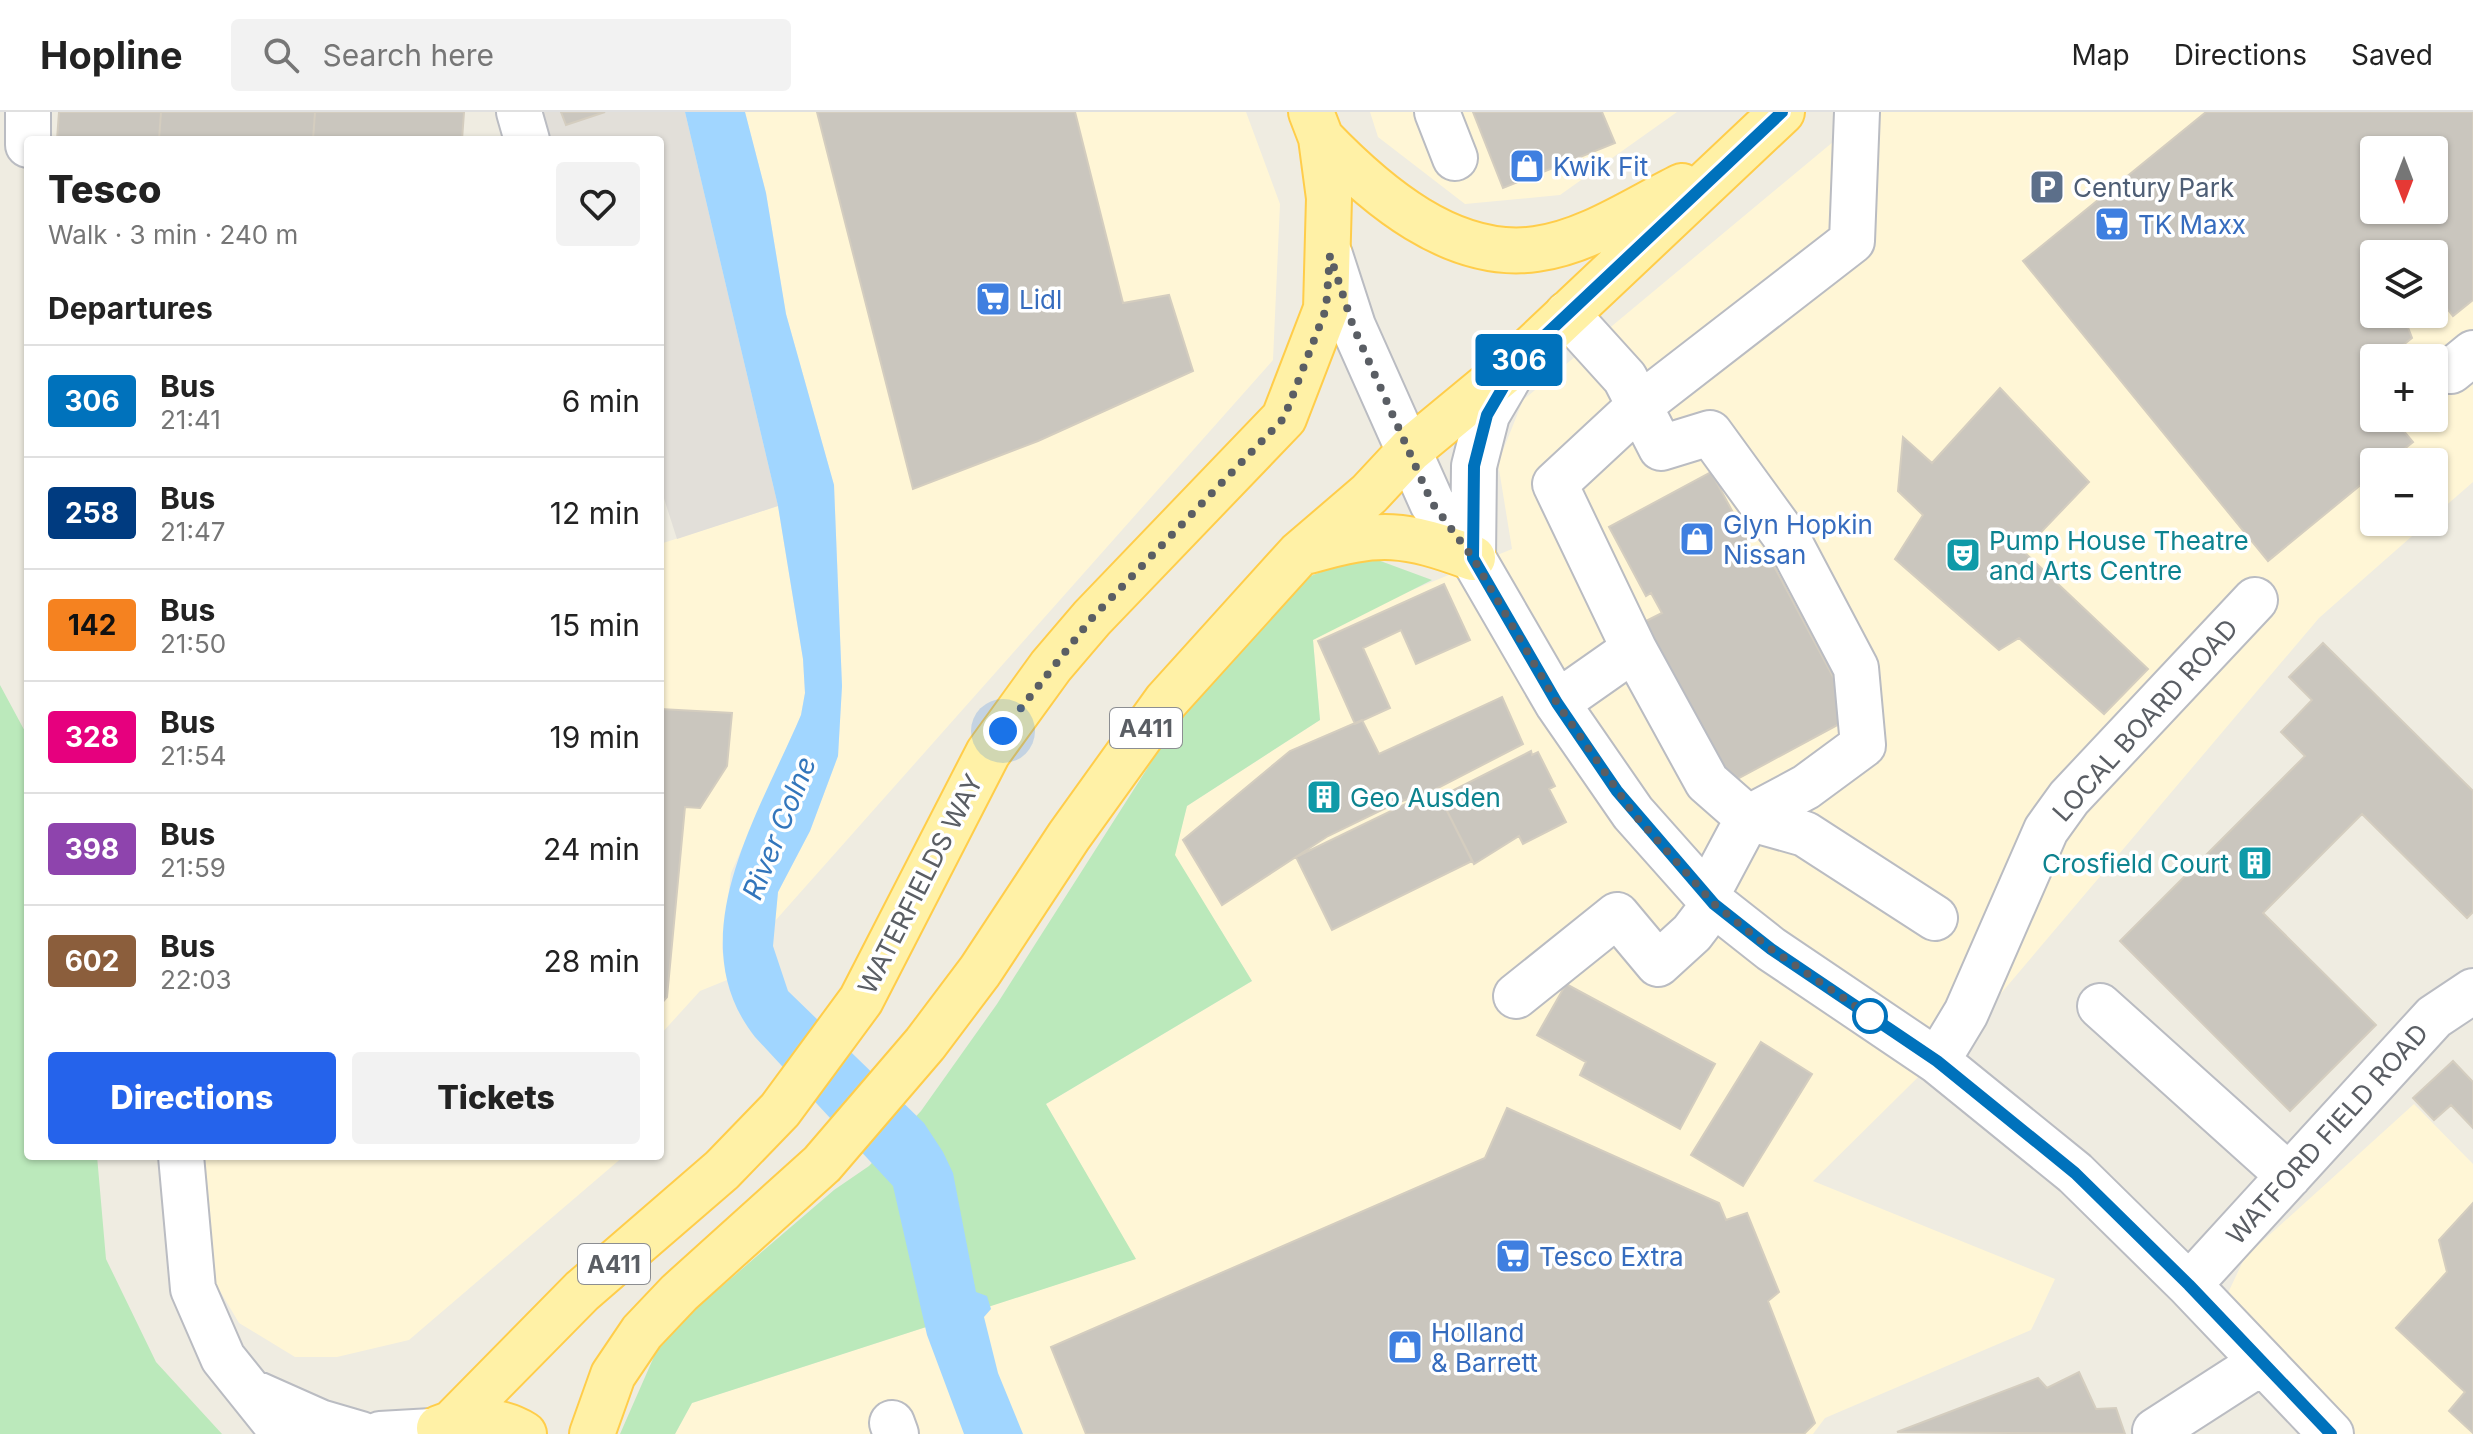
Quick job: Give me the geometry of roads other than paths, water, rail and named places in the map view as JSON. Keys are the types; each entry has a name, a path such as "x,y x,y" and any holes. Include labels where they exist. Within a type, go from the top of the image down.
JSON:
{"main road":[{"name":"A411","path":"592,1434 613,1375 642,1332 834,1152 925,1044 980,971 1069,836 1166,701 1299,554 1369,494 1410,450 1519,360 1782,112"},
{"name":"A411","path":"1316,125 1360,178 1424,223 1469,243 1498,250 1537,249 1580,237 1724,165"},
{"name":"A411","path":"1316,125 1329,198 1330,255"},
{"name":"WATERFIELDS WAY","path":"437,1429 582,1291 722,1170 780,1110 861,1000 988,753 1051,666 1092,618 1284,418 1326,309 1330,255"},
{"path":"1299,554 1335,543 1391,536 1420,539 1473,558"},
{"path":"437,1429 488,1421 524,1434"}],"street":[{"path":"28,112 28,136"},
{"path":"519,112 526,136"},
{"path":"1437,112 1455,158"},
{"path":"1857,112 1852,241 1639,406 1555,484 1634,649 1707,782 1748,818 1805,834 1935,918"},
{"path":"1330,255 1353,326 1432,503 1473,558 1557,703 1633,813 1711,899 1771,949 1937,1061 2075,1173 2189,1285 2331,1434"},
{"path":"1516,996 1617,915 1658,964 1692,933 1748,818 1806,787 1863,745 1856,668 1790,543 1710,433 1661,448 1625,378 1567,314"},
{"path":"1473,558 1474,466 1487,415 1519,360"},
{"name":"LOCAL BOARD ROAD","path":"1937,1061 1966,1013 2046,830 2069,798 2255,600"},
{"path":"1557,703 1634,649"},
{"name":"WATFORD FIELD ROAD","path":"2189,1285 2434,1017 2473,991"},
{"path":"2100,1006 2289,1176"},
{"path":"181,1160 193,1289 223,1358 284,1434"},
{"path":"2155,1431 2262,1362"},
{"path":"251,1392 320,1422 361,1434"},
{"path":"380,1434 437,1429"}],"water":[{"name":"River Colne","path":"685,112 745,112 766,193 786,314 834,485 842,686 838,756 810,831 778,892 773,946 788,991 924,1123 943,1152 953,1173 976,1292 987,1296 991,1309 984,1317 998,1373 1023,1434 964,1434 927,1335 893,1186 755,1037 733,999 724,959 724,917 733,875 748,833 801,715 805,693 803,659 778,506"}],"place":[{"name":"Kwik Fit","path":"1527,166"},
{"name":"Century Park","path":"2047,187"},
{"name":"TK Maxx","path":"2112,224"},
{"name":"Lidl","path":"993,299"},
{"name":"Glyn Hopkin Nissan","path":"1697,539"},
{"name":"Pump House Theatre and Arts Centre","path":"1963,555"},
{"name":"Geo Ausden","path":"1324,797"},
{"name":"Crosfield Court","path":"2255,863"},
{"name":"Tesco Extra","path":"1513,1256"},
{"name":"Holland & Barrett","path":"1405,1347"}]}
